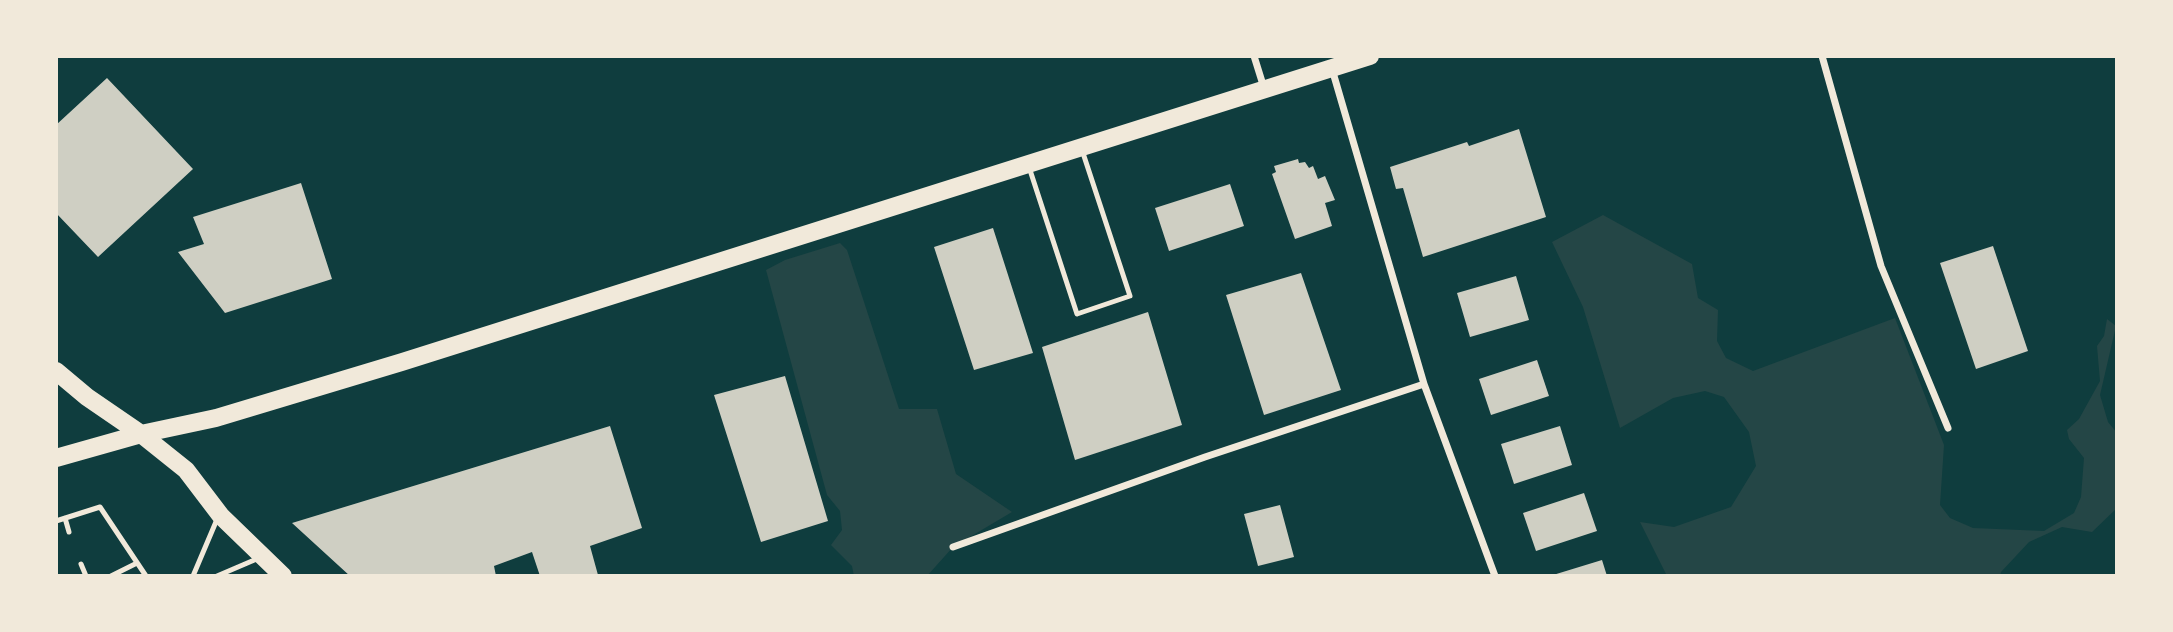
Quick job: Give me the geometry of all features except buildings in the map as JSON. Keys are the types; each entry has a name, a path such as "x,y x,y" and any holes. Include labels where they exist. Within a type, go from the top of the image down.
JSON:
{"main road":[{"path":"56,458 141,434 216,418 402,362 1370,56"},
{"path":"56,370 87,397 141,434 186,470 219,514 284,576"}],"street":[{"path":"1254,56 1265,89"},
{"path":"1822,56 1881,265 1948,428"},
{"path":"1331,69 1424,384 1495,576"},
{"path":"953,547 1205,457 1424,384"}],"lane":[{"path":"1028,164 1077,314 1130,296 1081,147"},
{"path":"56,521 100,507 146,576"},
{"path":"193,576 219,514"},
{"path":"65,519 69,532"},
{"path":"217,576 262,556"},
{"path":"111,576 137,563"},
{"path":"81,564 86,576"}],"shaded area":[{"path":"1603,215 1692,264 1698,298 1718,310 1717,341 1726,358 1753,371 1895,318 1944,445 1940,505 1950,518 1973,528 2044,531 2074,513 2081,497 2084,458 2069,439 2067,430 2079,419 2100,381 2097,346 2104,336 2107,319 2116,326 2100,395 2108,422 2117,433 2117,508 2092,532 2062,527 2029,542 2000,576 1667,576 1640,522 1674,527 1731,507 1756,466 1749,432 1724,397 1705,391 1673,398 1620,428 1583,307 1552,242"},
{"path":"840,243 847,250 899,409 937,409 956,474 1012,512 953,547 927,576 854,576 852,566 831,545 842,530 840,511 827,495 766,270 785,260"}]}
